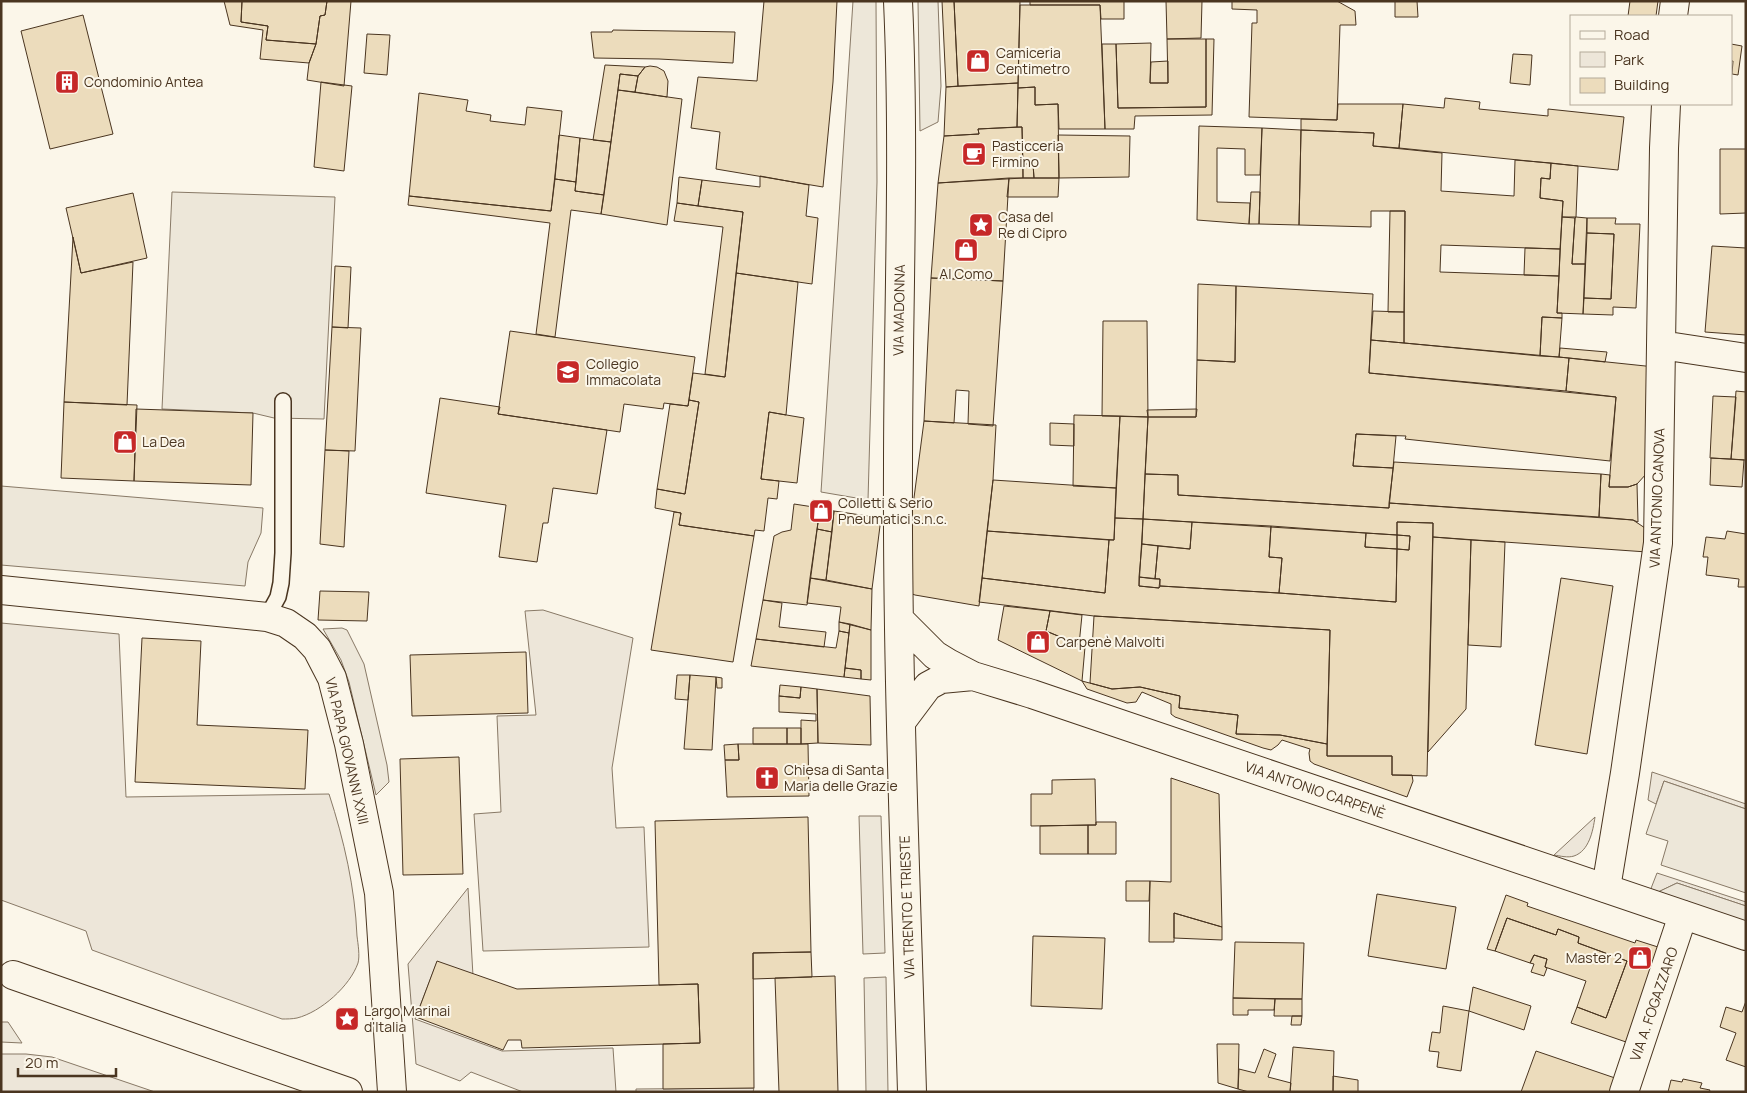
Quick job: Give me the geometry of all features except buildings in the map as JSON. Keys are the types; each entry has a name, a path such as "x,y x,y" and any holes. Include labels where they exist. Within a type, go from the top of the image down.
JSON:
{"street":[{"name":"VIA MADONNA","path":"898,1 901,178 898,468 899,619"},
{"path":"1673,15 1675,1"},
{"name":"VIA ANTONIO CANOVA","path":"1606,888 1627,764 1658,543 1666,105"},
{"path":"1661,345 1746,358"},
{"name":"VIA PAPA GIOVANNI XXIII","path":"1,590 267,617 286,623 305,636 318,649 332,678 349,744 379,893 392,1092"},
{"name":"VIA ANTONIO CARPENÈ","path":"899,619 934,655 973,676 1032,694 1746,936"},
{"name":"VIA TRENTO E TRIESTE","path":"899,619 912,1092"},
{"path":"902,722 928,686 942,678 973,676"},
{"name":"VIA A. FOGAZZARO","path":"1624,1092 1683,915"},
{"path":"5,971 348,1092"}],"lane":[{"path":"267,617 278,597 281,583 283,553 283,401"}],"green space":[{"path":"543,610 633,638 612,768 616,828 644,827 649,947 483,951 474,814 501,812 497,716 536,715 525,611"},
{"path":"1,623 119,634 126,797 329,794 344,846 351,882 359,953 358,963 354,972 334,997 306,1015 282,1019 92,950 86,931 1,900"},
{"path":"1652,772 1746,804 1746,809 1664,781 1656,804 1648,800"},
{"path":"1595,817 1587,845 1583,850 1572,857 1554,855"},
{"path":"1657,873 1746,902 1746,906 1677,883 1656,893 1650,891"},
{"path":"468,888 473,976 437,962 415,1019 502,1051 613,1048 616,1092 523,1092 471,1072 460,1081 416,1064 408,964"},
{"path":"1,1054 52,1057 155,1092 1,1092"},
{"path":"754,1088 753,1092 636,1092 636,1089"}],"shaded area":[{"path":"853,1 876,1 877,182 868,500 821,492"},
{"path":"918,1 938,1 941,86 938,122 920,131"},
{"path":"172,192 335,197 324,419 274,418 253,413 162,409"},
{"path":"1,486 263,508 261,533 248,562 245,586 1,565"},
{"path":"342,628 347,630 364,664 387,765 389,782 376,795 349,682 341,660 323,629"},
{"path":"1664,781 1746,809 1746,893 1661,865 1668,841 1646,834"},
{"path":"859,816 881,816 885,953 863,954"},
{"path":"1677,883 1746,906 1746,923 1656,893"},
{"path":"886,977 888,1092 866,1092 864,978"},
{"path":"1,1022 8,1022 22,1043 1,1042"}],"place":[{"name":"Camiceria Centimetro","path":"978,61"},
{"name":"Condominio Antea","path":"67,82"},
{"name":"Pasticceria Firmino","path":"974,154"},
{"name":"Casa del Re di Cipro","path":"981,225"},
{"name":"Al Como","path":"966,250"},
{"name":"Collegio Immacolata","path":"568,372"},
{"name":"La Dea","path":"125,442"},
{"name":"Colletti & Serio Pneumatici s.n.c.","path":"821,511"},
{"name":"Carpenè Malvolti","path":"1038,642"},
{"name":"Chiesa di Santa Maria delle Grazie","path":"767,778"},
{"name":"Master 2","path":"1640,958"},
{"name":"Largo Marinai d'Italia","path":"347,1019"}]}
